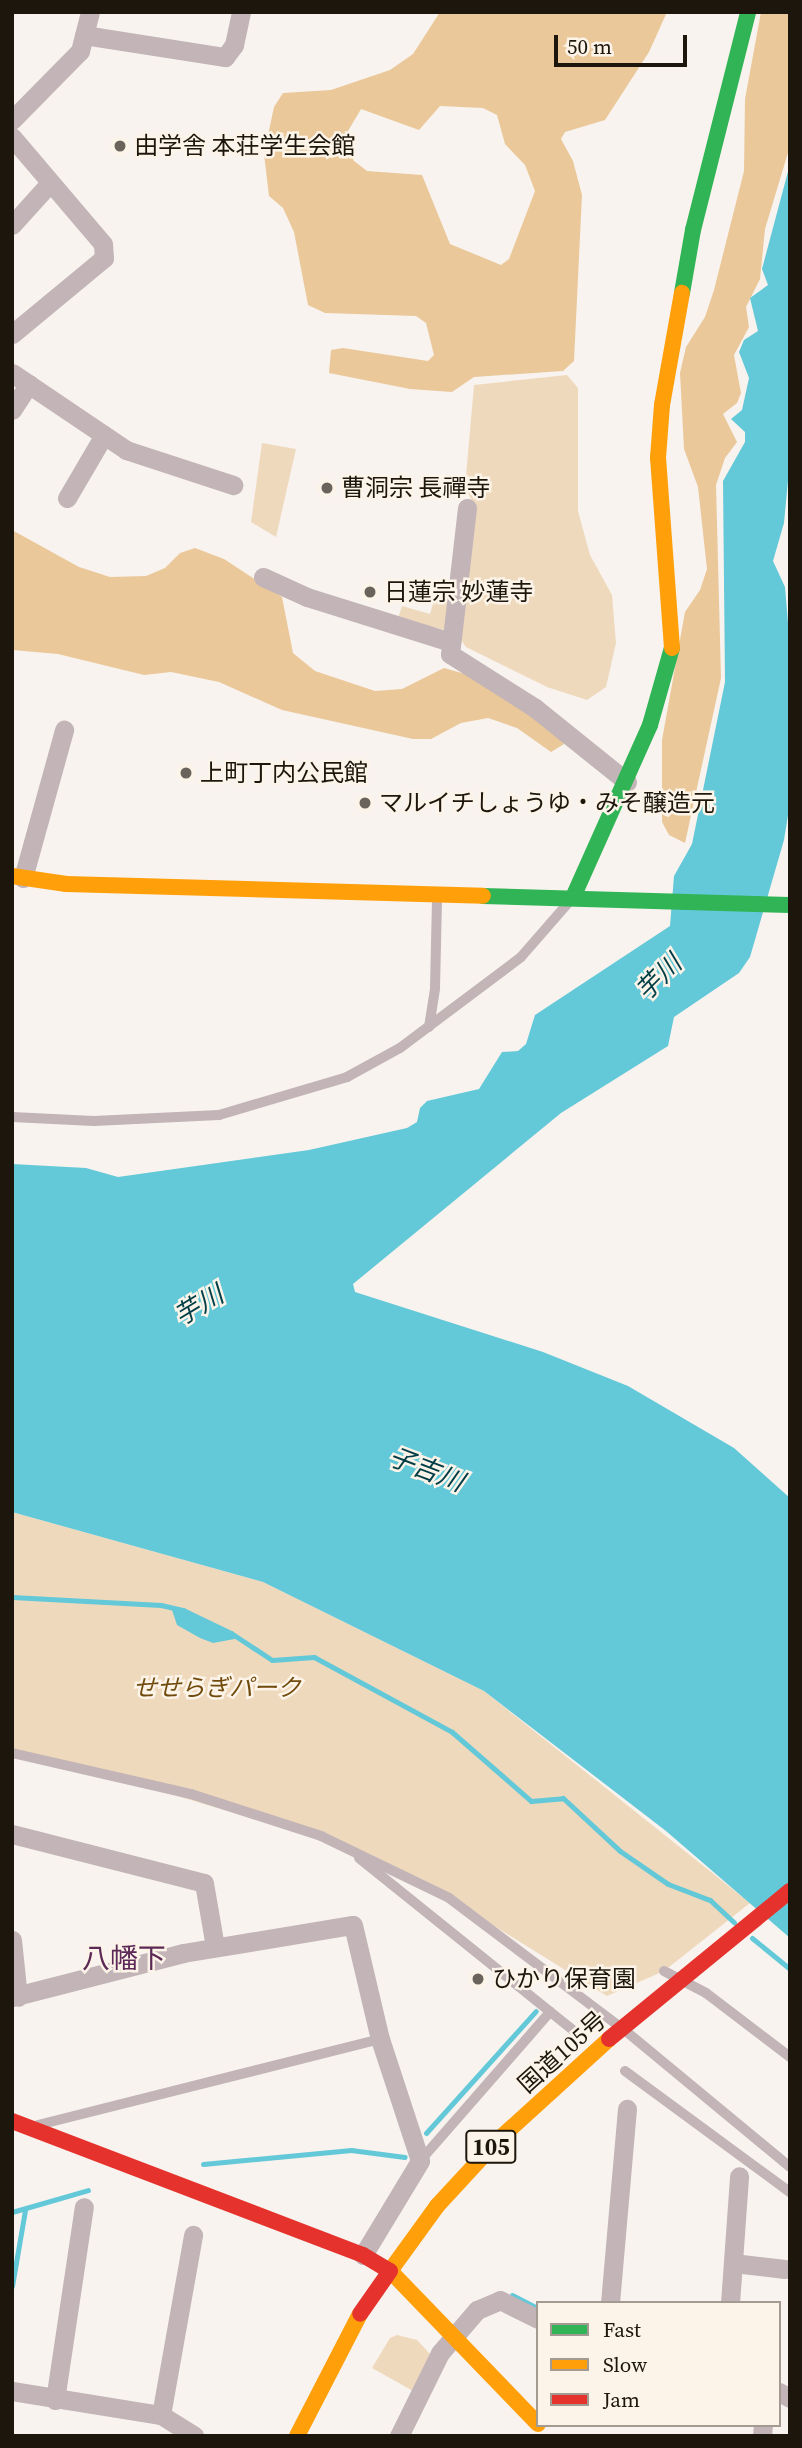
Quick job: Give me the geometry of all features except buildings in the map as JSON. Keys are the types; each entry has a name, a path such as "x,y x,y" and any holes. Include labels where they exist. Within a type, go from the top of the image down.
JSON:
{"main road":[{"path":"574,895 627,782 650,725 672,649 658,458 662,405 693,230 748,12"},
{"path":"18,877 66,884 436,897 574,895 790,905"},
{"name":"国道105号","path":"297,2436 358,2317 437,2206 497,2141 609,2039 790,1891"},
{"path":"12,2121 363,2255 390,2271 454,2333 536,2423"}],"street":[{"path":"12,120 80,51 90,12"},
{"path":"84,35 225,57 233,45 241,12"},
{"path":"12,137 103,244 104,258 12,334"},
{"path":"12,225 50,183"},
{"path":"12,373 104,435 160,464 233,485"},
{"path":"12,411 29,384"},
{"path":"66,498 104,435"},
{"path":"467,508 450,654 535,708 627,782"},
{"path":"263,577 307,597 452,642"},
{"path":"18,877 64,730"},
{"path":"12,1834 204,1883 215,1947"},
{"path":"12,1940 15,1997 215,1947 353,1925 380,2039 420,2161 363,2255"},
{"path":"610,2301 627,2109"},
{"path":"730,2301 739,2176"},
{"path":"55,2400 84,2207"},
{"path":"164,2423 193,2235"},
{"path":"733,2263 785,2269"},
{"path":"398,2436 454,2333 477,2310 500,2300 536,2318"},
{"path":"12,2392 164,2423 194,2436"}],"lane":[{"path":"12,1117 94,1121 219,1115 347,1077 429,1027 521,957 558,920 574,895"},
{"path":"429,1027 436,988 436,897"},
{"path":"12,1754 191,1794 342,1845 449,1898 583,1995 790,2167"},
{"path":"342,1845 573,2030"},
{"path":"664,1971 706,1993 790,2057"},
{"path":"420,2161 550,2012"},
{"path":"30,2127 380,2039"},
{"path":"625,2071 790,2192"}],"green space":[{"path":"567,375 578,388 578,511 590,555 612,595 616,643 606,687 587,700 547,687 466,647 457,634 472,501 465,487 474,385"},
{"path":"262,443 296,449 276,537 251,522"},
{"path":"436,594 448,597 445,630 398,618 402,606 430,614"},
{"name":"せせらぎパーク","path":"12,1512 263,1582 484,1691 750,1903 664,1971 607,1996 449,1898 342,1845 53,1759 12,1754"},
{"path":"397,2335 417,2340 430,2354 413,2391 372,2368 390,2338"}],"shaded area":[{"path":"440,12 667,12 649,52 605,120 565,132 561,139 573,161 582,195 574,361 563,371 474,377 452,392 410,389 329,373 331,350 343,348 428,361 434,355 426,323 416,316 325,313 308,305 294,232 283,208 269,196 264,154 274,107 283,93 331,90 390,70 413,54","holes":["440,106 483,108 497,115 505,144 525,165 535,191 509,259 501,265 450,244 422,175 367,171 354,161 346,145 348,131 361,109 419,130"]},
{"path":"761,12 790,12 790,146 765,229 760,279 746,307 749,327 734,355 741,393 737,403 723,414 737,442 725,458 716,485 721,678 685,843 669,835 662,822 662,740 685,612 700,590 707,569 698,487 684,449 680,373 686,347 705,317 714,290 744,171 745,99"},
{"path":"12,530 79,567 110,577 146,576 165,568 180,553 195,548 224,559 282,597 293,653 315,671 375,691 402,689 444,668 472,676 559,735 564,744 551,752 517,728 488,718 461,723 431,739 413,739 282,710 219,682 171,672 144,675 58,654 12,650"}],"water":[{"path":"790,164 790,459 784,523 773,561 785,587 790,647 790,803 784,840 750,957 739,973 674,1017 668,1046 561,1113 353,1284 355,1292 543,1352 628,1386 734,1448 790,1498 790,1938 666,1831 484,1691 263,1582 12,1512 12,1164 86,1168 118,1177 309,1150 407,1128 417,1122 420,1108 427,1101 479,1089 502,1052 518,1051 526,1044 535,1015 670,926 674,876 692,844 725,682 723,481 745,442 745,432 731,419 742,410 749,378 739,352 744,340 758,331 750,298 768,285 762,269"},
{"path":"171,1607 183,1610 240,1638 213,1643 200,1638 177,1625"}],"waterway":[{"path":"12,1597 161,1605 183,1610 231,1633 272,1660 314,1657 452,1732 531,1801 563,1798 620,1851 668,1884 710,1900 734,1922"},
{"path":"752,1938 790,1969"},
{"path":"426,2133 536,2011"},
{"path":"203,2164 351,2150 405,2157"},
{"path":"12,2212 88,2190"},
{"path":"12,2286 25,2210"},
{"path":"512,2295 536,2307"}],"traffic: fast":[{"path":"682,293 693,230 748,12"},
{"path":"574,895 650,725 672,648"},
{"path":"483,896 790,905"}],"traffic: slow":[{"path":"672,648 658,458 662,405 682,293"},
{"path":"12,876 66,884 483,896"},
{"path":"536,2422 390,2271 437,2206 497,2141 609,2039"},
{"path":"297,2436 360,2314"}],"traffic: jam":[{"path":"609,2039 790,1891"},
{"path":"12,2121 363,2255 390,2271 360,2314"}],"place":[{"name":"由学舎 本荘学生会館","path":"120,146"},
{"name":"曹洞宗 長禪寺","path":"327,488"},
{"name":"日蓮宗 妙蓮寺","path":"370,592"},
{"name":"上町丁内公民館","path":"186,773"},
{"name":"マルイチしょうゆ・みそ醸造元","path":"365,803"},
{"name":"ひかり保育園","path":"478,1979"}],"district":[{"name":"八幡下","path":"124,1958"}],"water label":[{"name":"芋川","path":"659,978"},
{"name":"芋川","path":"199,1306"},
{"name":"子吉川","path":"426,1470"}]}
